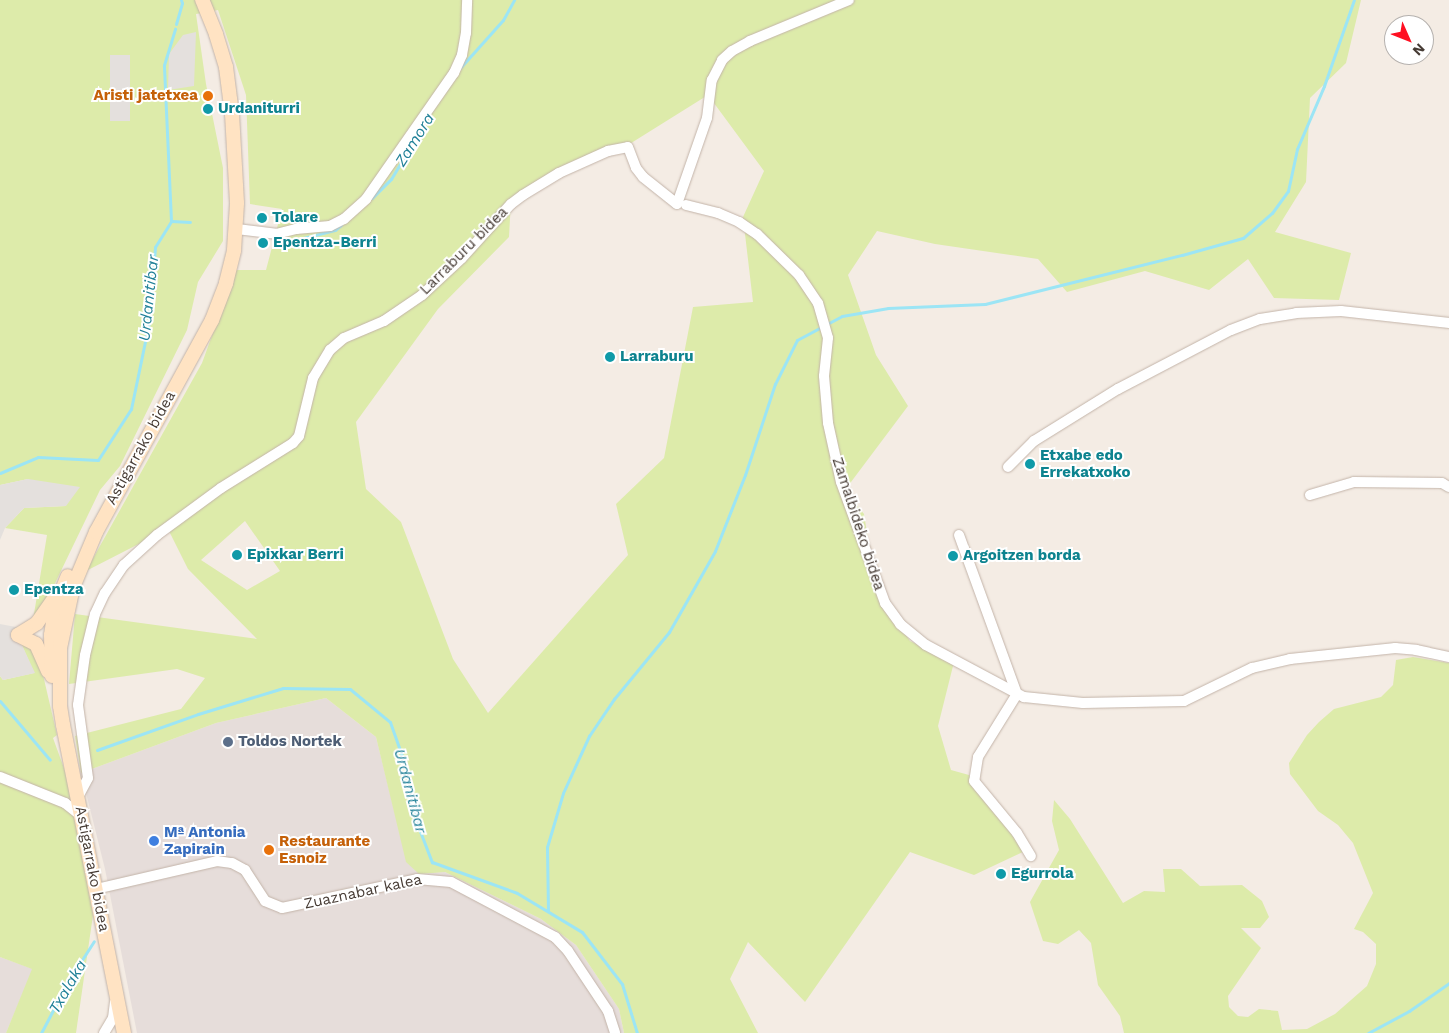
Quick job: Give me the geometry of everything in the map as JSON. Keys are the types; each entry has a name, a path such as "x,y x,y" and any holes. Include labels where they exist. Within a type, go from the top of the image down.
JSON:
{"main road":[{"name":"Astigarrako bidea","path":"124,1033 56,680 50,665 47,635 65,582 96,532 188,365 212,320 226,283 237,229 236,160 226,67 216,34 202,0"},
{"name":"Astigarrako bidea","path":"56,680 64,622 73,587 96,532"},
{"path":"56,680 36,644 18,635 37,623 65,582"},
{"path":"47,635 64,622"}],"street":[{"path":"237,229 276,234 296,229 330,226 344,220 366,199 454,73 462,55 466,33 467,0"},
{"name":"Larraburu bidea","path":"78,797 88,778 84,764 78,705 85,655 96,614 105,593 124,565 157,535 221,488 293,443 299,436 313,378 330,350 344,338 384,321 416,299 462,258 511,204 523,195 559,173 608,150 628,147 636,168 643,178 677,204 707,118 712,80 722,60 732,51 750,41 849,0"},
{"name":"Zamalbideko bidea","path":"686,205 718,213 739,222 757,234 799,275 818,303 828,338 824,376 828,423 836,461 879,589 890,613 914,638 1017,694 1083,703 1184,701 1252,668 1290,659 1395,648 1449,657"},
{"path":"1008,467 1034,441 1118,389 1231,330 1260,319 1296,313 1341,311 1449,323"},
{"path":"1310,495 1354,482 1442,484 1449,487"},
{"path":"959,535 1017,694 978,757 974,781 1017,833 1031,856"},
{"path":"63,724 80,721"},
{"path":"0,777 64,803 81,816"},
{"name":"Zuaznabar kalea","path":"96,889 216,861 239,866 250,876 260,896 270,905 282,908 417,879 440,879 462,886 555,937 568,951 608,1011 615,1033"},
{"path":"104,1033 112,1018 117,996"}],"shaded area":[{"path":"196,32 194,86 168,90 169,54 183,35"},
{"path":"110,55 130,55 130,121 110,121"},
{"path":"28,479 80,487 66,506 24,508 5,528 0,540 0,485"},
{"path":"0,624 16,627 35,673 3,680 0,676"},
{"path":"326,698 376,737 407,862 419,873 445,872 541,919 576,945 619,1009 624,1033 137,1033 105,869 81,773 216,723"},
{"path":"0,957 33,969 6,1033 0,1033"}],"green space":[{"path":"0,0 1361,0 1346,63 1310,98 1306,182 1275,232 1351,253 1339,300 1274,298 1248,259 1209,290 1145,271 1067,292 1038,259 935,244 877,231 848,275 876,355 908,406 845,490 864,514 876,590 910,641 954,662 938,726 951,770 969,775 1029,849 974,875 910,852 805,1002 748,942 730,979 758,1033 624,1033 619,1009 576,945 541,919 445,872 419,874 406,862 376,737 326,698 216,723 81,773 75,736 181,709 205,678 177,669 69,684 75,614 257,639 188,569 168,529 86,571 202,363 236,270 266,270 282,209 250,204 246,95 218,10 196,14 206,84 223,168 223,241 198,282 187,330 120,466 100,490 45,604 33,620 47,535 5,528 24,508 66,506 28,479 0,485","holes":["708,95 764,171 743,217 753,302 693,307 664,458 616,504 628,555 488,713 453,659 401,522 366,489 356,422 438,309 509,237 511,200 628,145","245,521 280,571 247,590 201,560"]},
{"path":"21,643 32,647 40,662 57,735 53,738 69,782 93,915 76,1033 6,1033 32,969 0,957 0,676 3,680 34,673"},
{"path":"1413,657 1449,663 1449,1033 1124,1033 1120,1016 1098,985 1091,943 1079,930 1058,944 1043,941 1030,902 1059,850 1052,821 1054,800 1070,819 1123,903 1144,891 1165,892 1163,869 1181,869 1200,886 1242,885 1262,901 1269,917 1260,928 1241,928 1261,948 1228,996 1229,1007 1238,1016 1248,1017 1259,1009 1278,1011 1282,1030 1307,1029 1335,1014 1367,986 1376,964 1376,944 1363,932 1354,929 1373,893 1353,843 1338,825 1318,811 1290,774 1289,763 1307,735 1334,709 1381,697 1393,685 1396,660"}],"waterway":[{"name":"Urdanitibar","path":"176,24 182,3 181,0"},
{"name":"Zamora","path":"460,68 503,20 514,0"},
{"path":"548,911 547,847 563,793 589,736 614,699 669,632 715,551 745,475 775,384 797,340 842,316 888,308 985,304 1243,238 1272,213 1288,191 1297,149 1324,86 1354,0"},
{"name":"Urdanitibar","path":"0,473 38,457 98,460 131,409 149,322 155,247 171,221 164,65 175,29"},
{"name":"Zamora","path":"372,198 391,179 424,124"},
{"path":"171,221 190,222"},
{"name":"Zamora","path":"287,242 335,230 341,225"},
{"name":"Urdanitibar","path":"97,750 198,714 283,688 350,689 390,722 407,770 418,826 432,862 517,893 582,932 622,984 637,1033"},
{"name":"Urdanitibar","path":"0,701 50,760"},
{"name":"Txalaka","path":"41,1033 69,980 94,941"},
{"path":"1368,1033 1409,1011 1449,983"}],"place":[{"name":"Aristi jatetxea","path":"208,96"},
{"name":"Urdaniturri","path":"208,109"},
{"name":"Tolare","path":"262,218"},
{"name":"Epentza-Berri","path":"263,243"},
{"name":"Larraburu","path":"610,357"},
{"name":"Etxabe edo Errekatxoko","path":"1030,464"},
{"name":"Epixkar Berri","path":"237,555"},
{"name":"Argoitzen borda","path":"953,556"},
{"name":"Epentza","path":"14,590"},
{"name":"Toldos Nortek","path":"228,742"},
{"name":"Mª Antonia Zapirain","path":"154,841"},
{"name":"Restaurante Esnoiz","path":"269,850"},
{"name":"Egurrola","path":"1001,874"}]}
